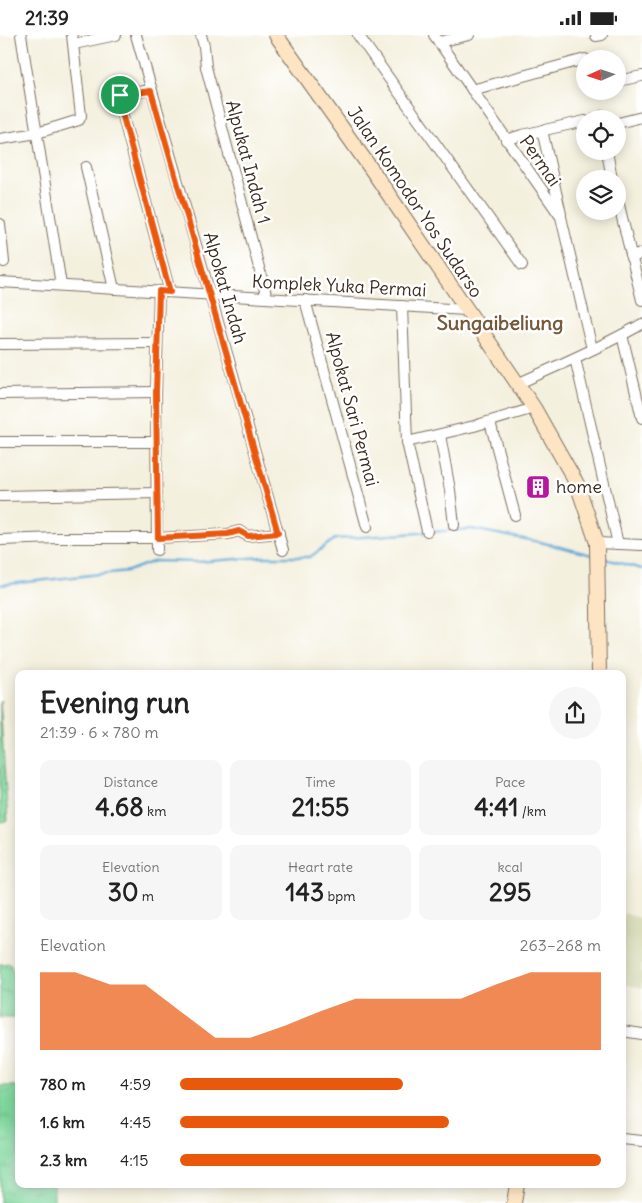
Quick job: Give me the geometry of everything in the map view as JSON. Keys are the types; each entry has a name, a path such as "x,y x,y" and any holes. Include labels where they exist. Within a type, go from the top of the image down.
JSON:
{"street":[{"path":"21,35 61,285"},
{"path":"0,139 37,133 76,122 81,116 73,39 116,35"},
{"name":"Alpokat Indah","path":"136,35 283,550"},
{"name":"Alpukat Indah 1","path":"201,35 206,67 267,298"},
{"name":"Jalan Komodor Yos Sudarso","path":"276,35 374,173 534,409 577,483 597,544 598,670"},
{"path":"358,35 522,265"},
{"path":"436,39 469,35"},
{"name":"Permai","path":"436,39 561,217 592,349"},
{"path":"472,91 576,62"},
{"path":"626,79 642,76"},
{"path":"151,91 120,95 118,98 170,292"},
{"path":"626,121 642,118"},
{"path":"506,140 576,123"},
{"path":"542,130 561,217"},
{"path":"86,167 114,289"},
{"path":"622,220 642,301"},
{"path":"0,224 4,262"},
{"path":"631,259 642,253"},
{"name":"Komplek Yuka Permai","path":"0,282 466,310"},
{"path":"157,550 156,343 159,291"},
{"name":"Alpokat Sari Permai","path":"305,300 367,527"},
{"path":"402,306 407,442 427,531"},
{"path":"517,384 575,358 642,323"},
{"path":"622,335 642,418"},
{"path":"0,344 156,343"},
{"path":"575,358 618,544"},
{"path":"0,394 156,392"},
{"path":"407,442 440,435 534,409"},
{"path":"490,422 514,515"},
{"path":"440,435 450,489 454,525"},
{"path":"0,443 156,442"},
{"path":"0,496 157,493"},
{"path":"0,540 158,538 228,534 239,531 248,536 278,533"},
{"path":"597,544 642,545"},
{"path":"626,1032 642,1034"},
{"path":"626,1139 642,1141"},
{"path":"514,1203 516,1188"}],"shaded area":[{"path":"626,914 642,919 642,988 626,985"}],"green space":[{"path":"0,700 8,821 0,822"},
{"path":"10,963 15,977 15,1018 0,1018 0,964"},
{"path":"0,1086 15,1086 15,1188 54,1188 54,1203 0,1203"}],"waterway":[{"path":"0,585 128,571 155,561 197,562 263,557 310,557 335,539 472,529 540,542 592,555"},
{"path":"602,558 642,569"}],"place":[{"name":"home","path":"538,487"}],"district":[{"name":"Sungaibeliung","path":"500,323"}],"route":[{"path":"151,91 278,533 248,536 244,532 239,531 228,534 158,538 156,343 159,291 170,292 118,98 120,95 151,91"}]}
